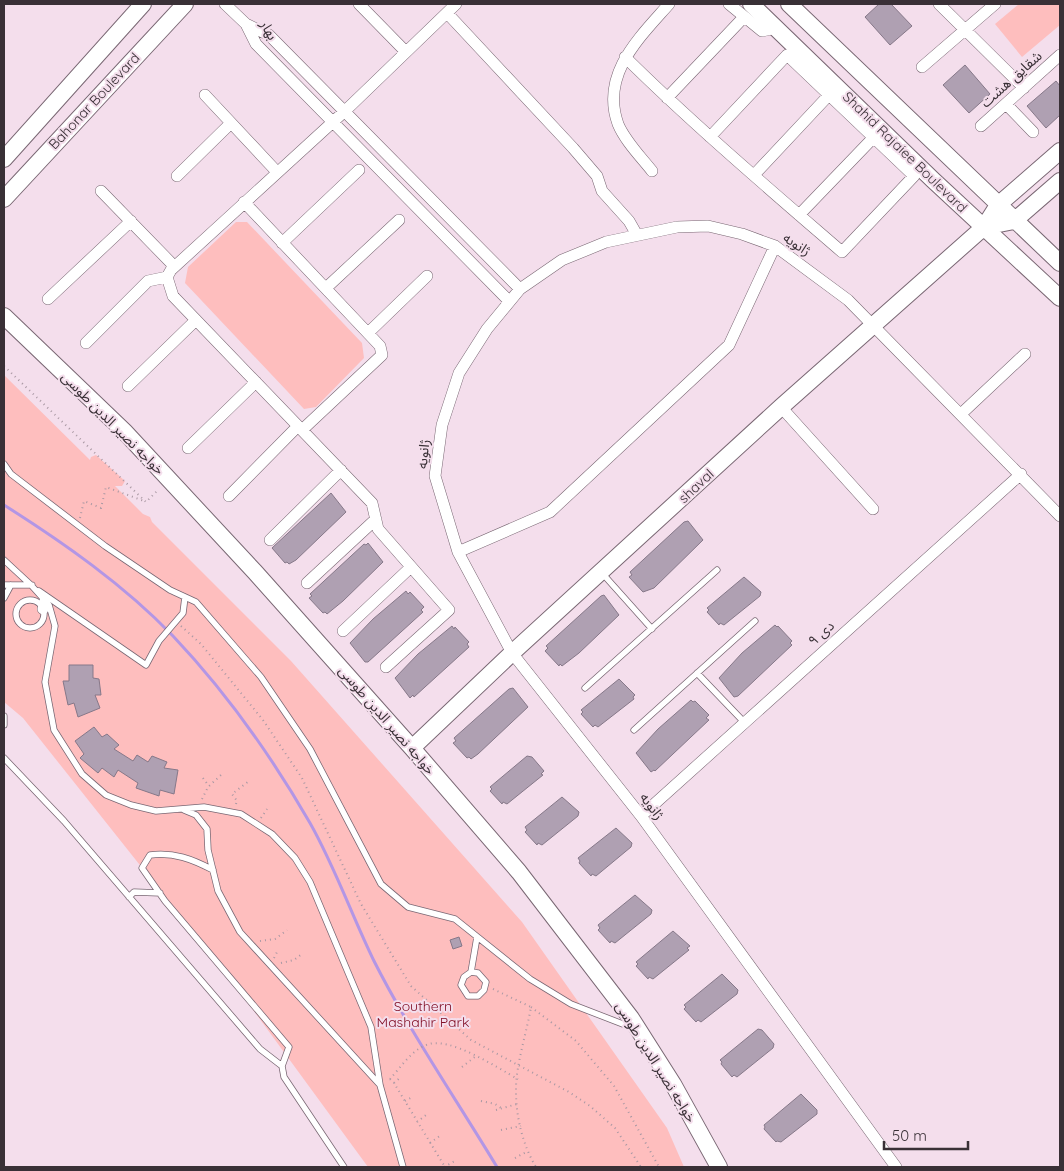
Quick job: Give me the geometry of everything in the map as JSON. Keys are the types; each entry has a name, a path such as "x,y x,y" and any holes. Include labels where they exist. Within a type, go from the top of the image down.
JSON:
{"street":[{"name":"Bahonar Boulevard","path":"4,159 144,4"},
{"name":"Bahonar Boulevard","path":"4,199 185,4"},
{"path":"225,4 246,24"},
{"path":"359,4 406,52"},
{"path":"86,343 148,281 167,276 174,266 346,110 456,4"},
{"path":"652,171 632,146 618,124 614,100 617,76 625,57 669,4"},
{"path":"667,98 748,10 730,4"},
{"name":"Shahid Rajaiee Boulevard","path":"789,4 1060,262"},
{"path":"939,4 1024,88"},
{"path":"922,68 995,4"},
{"name":"Shahid Rajaiee Boulevard","path":"748,10 776,28 1060,298"},
{"path":"447,13 597,176 602,191 630,220 637,235"},
{"name":"بهار","path":"246,24 269,34 346,110 520,289"},
{"name":"بهار","path":"246,24 256,44 333,120 509,301"},
{"path":"625,57 667,98 799,215 842,252 914,176 787,55 710,136"},
{"name":"شقایق هشت","path":"981,126 1060,56"},
{"path":"205,95 277,172"},
{"path":"754,175 829,95"},
{"path":"1006,104 1033,132"},
{"path":"177,176 231,123"},
{"path":"799,215 874,137"},
{"path":"984,227 998,205 1060,151"},
{"path":"282,243 359,170"},
{"path":"984,227 1014,220 1060,181"},
{"path":"101,191 174,266"},
{"path":"228,496 300,428 382,355 380,346 244,202"},
{"path":"326,288 399,220"},
{"path":"48,299 131,222"},
{"name":"ژانویه","path":"896,1167 641,816 512,653 458,552 435,476 442,425 459,373 487,328 520,289 562,260 606,242 677,227 708,226 742,234 775,246 848,300 1021,474 1060,516"},
{"name":"shaval","path":"412,748 512,653 781,408 984,227"},
{"path":"458,552 550,512 729,345 775,246"},
{"path":"167,276 173,296 372,503 378,529 449,610 386,667"},
{"path":"368,333 427,276"},
{"name":"خواجه نصیر الدین طوسی","path":"4,316 124,432 255,572 412,748 519,872 640,1031 673,1084 719,1167"},
{"path":"128,386 196,320"},
{"path":"961,414 1025,354"},
{"path":"188,448 256,382"},
{"path":"781,408 873,509"},
{"path":"270,540 341,470"},
{"name":"۹ دی","path":"641,816 1021,474"},
{"path":"307,583 376,519"},
{"path":"343,631 411,567"}],"lane":[{"path":"4,464 11,474 78,527 170,590 196,602 261,677 310,749 381,884 408,907 455,919 530,978 571,1004 640,1031"},
{"path":"4,560 31,585 146,665 159,641 183,613 185,597"},
{"path":"585,688 717,570"},
{"path":"602,573 652,630"},
{"path":"4,598 11,585"},
{"path":"4,586 31,585"},
{"path":"31,585 44,605 43,619 33,628 23,627 17,620 16,610 25,601 34,600 44,605 49,606 55,626 44,682 54,730 82,774 106,795 131,805 156,811 197,808 240,814 272,834 295,858 310,882 371,1027 380,1085 403,1167"},
{"path":"634,730 756,621"},
{"path":"697,673 744,722"},
{"path":"4,716 4,725"},
{"path":"4,758 64,821 260,1050 282,1066"},
{"path":"181,809 196,815 207,829 208,850 218,891 240,932 268,965 380,1085"},
{"path":"213,870 198,862 169,852 150,855 142,868 160,893 289,1047 282,1066 284,1077 344,1167"},
{"path":"129,897 134,892 160,893"},
{"path":"471,972 482,975 486,986 478,996 464,993 462,981 471,972 477,938"}],"path":[{"path":"4,366 146,502"},
{"path":"146,502 169,480"},
{"path":"78,527 84,501 101,508 106,487 146,502"},
{"path":"177,620 186,633 201,644 263,720 302,778 361,904 411,986 471,1040 569,1092 590,1106 615,1128 641,1167"},
{"path":"197,808 209,786 221,775"},
{"path":"203,778 209,786"},
{"path":"232,813 237,801 232,794 250,781"},
{"path":"246,939 255,941 275,938 287,930"},
{"path":"268,965 294,960 302,954"},
{"path":"486,986 531,1007 576,1041 614,1086 659,1167"},
{"path":"531,1007 516,1091 521,1126 528,1151 536,1167"},
{"path":"390,1079 412,1055 426,1045 442,1042 476,1056 518,1079"},
{"path":"462,1067 476,1056"},
{"path":"378,1070 394,1083 444,1167 455,1161"},
{"path":"394,1083 401,1077"},
{"path":"405,1101 412,1097"},
{"path":"481,1102 495,1104 501,1108"},
{"path":"496,1110 517,1104"},
{"path":"418,1122 426,1114"},
{"path":"501,1130 521,1126"},
{"path":"430,1143 441,1136"},
{"path":"515,1158 528,1151"}],"green space":[{"path":"1019,4 1060,4 1060,25 1022,57 995,24"},
{"path":"236,222 247,222 362,343 364,358 316,407 304,409 185,283 188,267"},
{"name":"Southern Mashahir Park","path":"4,375 90,460 91,457 96,455 125,481 122,486 115,486 143,514 150,517 152,522 291,661 522,922 667,1128 684,1167 368,1167 232,981 23,718 4,702"}],"building":[{"path":"879,4 891,4 912,26 890,45 865,17"},
{"path":"965,65 990,94 969,113 943,85"},
{"path":"1056,81 1060,86 1060,115 1046,128 1027,106"},
{"path":"331,493 346,512 296,560 289,564 285,563 272,548"},
{"path":"688,521 703,540 654,588 643,592 629,577 632,575 630,572 684,522"},
{"path":"368,543 383,562 343,601 327,614 323,613 309,598 312,596 310,594 364,544"},
{"path":"744,577 761,592 760,596 724,625 720,623 719,625 707,612 709,610 707,608"},
{"path":"406,591 408,594 410,592 424,607 421,610 423,612 368,662 365,662 350,643 373,619"},
{"path":"604,595 619,615 579,653 562,666 560,664 559,666 545,651 548,648 546,646"},
{"path":"775,625 792,641 790,643 792,645 738,696 734,697 719,678 742,653"},
{"path":"452,626 469,642 467,644 469,647 414,697 413,695 410,698 395,678 418,654"},
{"path":"69,665 93,665 93,678 99,679 101,695 95,695 100,708 78,717 74,703 68,705 63,681 69,681"},
{"path":"619,679 635,695 634,699 598,727 595,725 593,727 581,714 583,712 581,710"},
{"path":"513,688 528,707 478,754 471,759 467,758 453,743 456,741 454,738 509,689"},
{"path":"691,700 695,701 709,715 706,718 709,720 655,771 651,772 636,753 658,729"},
{"path":"94,727 102,737 107,734 119,745 114,749 133,761 137,755 148,762 152,756 167,762 164,768 178,770 174,794 160,790 159,796 136,788 138,783 118,770 114,777 102,768 98,773 80,758 84,754 75,741"},
{"path":"527,756 532,757 544,771 541,774 543,775 507,804 503,802 502,804 490,791 492,789 490,787"},
{"path":"562,797 579,812 578,816 542,845 538,843 537,845 525,832 527,830 525,827"},
{"path":"616,828 632,843 631,847 596,876 592,874 591,876 579,863 578,858"},
{"path":"635,895 652,910 651,914 615,943 611,941 610,943 598,930 600,928 598,925"},
{"path":"673,931 690,946 687,948 689,950 653,979 649,977 648,979 636,966 638,964 636,962"},
{"path":"459,937 462,946 453,949 450,940"},
{"path":"722,974 738,990 737,994 701,1022 698,1020 696,1022 684,1009 686,1007 684,1005"},
{"path":"758,1029 762,1030 774,1044 773,1048 737,1077 734,1075 732,1077 720,1060"},
{"path":"801,1094 817,1110 817,1114 781,1142 776,1142 764,1129 764,1125"}],"waterway":[{"path":"4,505 49,534 134,599 193,657 230,702 280,774 310,823 388,987 497,1167"}]}
